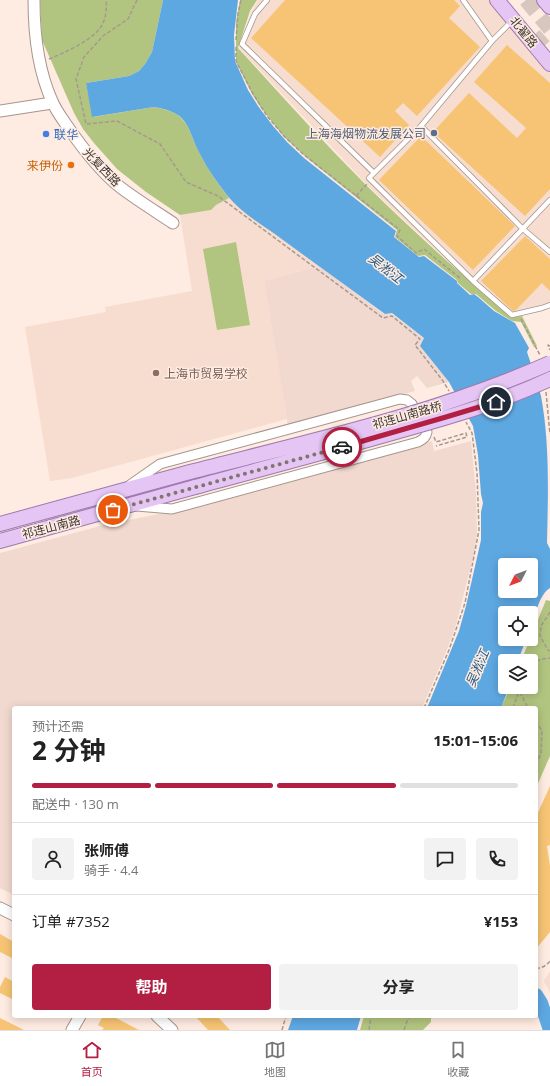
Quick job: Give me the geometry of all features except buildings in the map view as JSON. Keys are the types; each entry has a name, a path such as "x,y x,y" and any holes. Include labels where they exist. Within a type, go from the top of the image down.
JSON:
{"main road":[{"name":"北翟路","path":"497,0 550,64"},
{"path":"544,0 550,7"},
{"name":"祁连山南路桥","path":"190,472 440,406 514,379 546,362"},
{"name":"祁连山南路桥","path":"195,487 484,406 547,381"},
{"name":"祁连山南路","path":"0,524 190,472"},
{"name":"祁连山南路","path":"0,541 195,487"}],"street":[{"name":"光复西路","path":"34,0 34,21 39,62 52,103 77,140 95,163 119,186 173,223"},
{"path":"0,111 52,103"},
{"path":"123,491 160,464 400,399 407,400 412,404 427,432 426,436 418,442 172,509 128,506"},
{"path":"0,908 12,914"},
{"path":"72,1030 79,1018"},
{"path":"159,1018 172,1030"}],"lane":[{"path":"267,0 254,14 242,44 374,173"},
{"path":"463,0 492,41"},
{"path":"513,19 492,41 421,126 369,178 472,281 512,315 550,305"},
{"path":"421,126 523,229 550,252"},
{"path":"472,281 550,200"}],"path":[{"path":"39,62 63,53 89,38 100,28 105,19 106,0"},
{"path":"136,0 128,19 104,36 84,57 76,79 86,124 117,121 160,144 186,182 218,196 383,318 392,316 420,339 415,345 443,381 450,394"},
{"path":"236,41 238,14 241,0"},
{"path":"236,46 236,61 252,92 267,116 284,136 303,154 400,230 397,236 416,253 424,249 465,282"},
{"path":"356,196 367,185"},
{"path":"514,317 522,319 546,362"},
{"path":"550,346 548,345 550,350"},
{"path":"547,381 550,434"},
{"path":"425,706 449,650 464,603 479,530 477,473 472,433 465,420"},
{"path":"427,423 436,442 466,433 467,437 436,446"},
{"path":"550,612 541,626 540,636 550,651"},
{"path":"538,660 550,658"},
{"path":"514,706 518,694"},
{"path":"521,694 527,706"},
{"path":"538,724 542,730 541,753 538,760"},
{"path":"538,969 548,964 550,961"},
{"path":"282,1030 285,1018"},
{"path":"369,1030 371,1018"},
{"path":"404,1030 408,1018"}],"shaded area":[{"name":"上海海烟物流发展公司","path":"258,0 491,0 550,73 550,307 513,317 472,284 367,185 239,48 251,12"},
{"name":"上海市贸易学校","path":"229,198 319,266 264,281 287,419 72,478 50,481 25,327 106,312 105,307 192,291 180,215 211,210 216,205"},
{"path":"319,266 384,314 391,313 424,338 420,346 449,382 427,388 417,376 411,381 415,391 288,426 264,281"},
{"path":"432,441 434,451 471,441 476,493 477,535 474,554 456,625 446,652 423,706 12,706 12,894 0,888 0,553 100,526 173,511"},
{"path":"550,971 550,993 544,981"}],"green space":[{"path":"40,0 163,0 152,52 139,71 129,76 86,83 93,117 154,107 166,110 181,117 189,129 206,166 229,198 216,205 211,210 180,215 146,192 117,169 83,129 74,113 42,40"},
{"path":"240,0 257,0 250,11 238,48 333,152 402,219 456,269 513,317 522,316 537,346 534,347 521,322 512,321 496,311 476,294 471,294 458,283 457,280 425,255 418,256 395,237 397,230 307,158 284,137 252,94 236,62 236,22"},
{"path":"236,242 250,325 217,330 203,249"},
{"path":"546,600 550,601 550,756 538,783 538,706 502,706 507,694 538,694 538,654 524,654 527,646 538,646 538,620"},
{"path":"363,1018 431,1018 431,1022 423,1030 360,1030"}],"water":[{"name":"吴淞江","path":"163,0 238,0 234,35 235,61 248,90 273,126 304,158 396,231 394,237 419,257 424,256 457,281 457,283 470,295 474,294 494,311 515,323 529,348 527,352 537,381 544,414 548,470 547,543 550,549 550,588 543,595 538,607 498,606 498,646 523,646 521,654 498,654 498,694 506,694 502,706 428,706 459,631 466,606 481,540 481,512 483,503 478,455 473,426 449,382 420,346 424,338 392,313 385,314 253,219 232,201 204,161 190,130 182,118 175,113 154,107 92,117 86,83 129,76 139,71 152,52"},
{"path":"292,1018 360,1018 357,1030 288,1030"}],"waterway":[{"path":"538,998 550,1030"}],"tunnel":[{"path":"526,0 550,29"},
{"path":"534,35 550,53"}],"way so far":[{"path":"113,510 342,447"}],"place":[{"name":"上海海烟物流发展公司","path":"434,133"},
{"name":"联华","path":"46,134"},
{"name":"来伊份","path":"71,165"},
{"name":"上海市贸易学校","path":"156,373"}],"route":[{"path":"342,447 496,402"}]}
